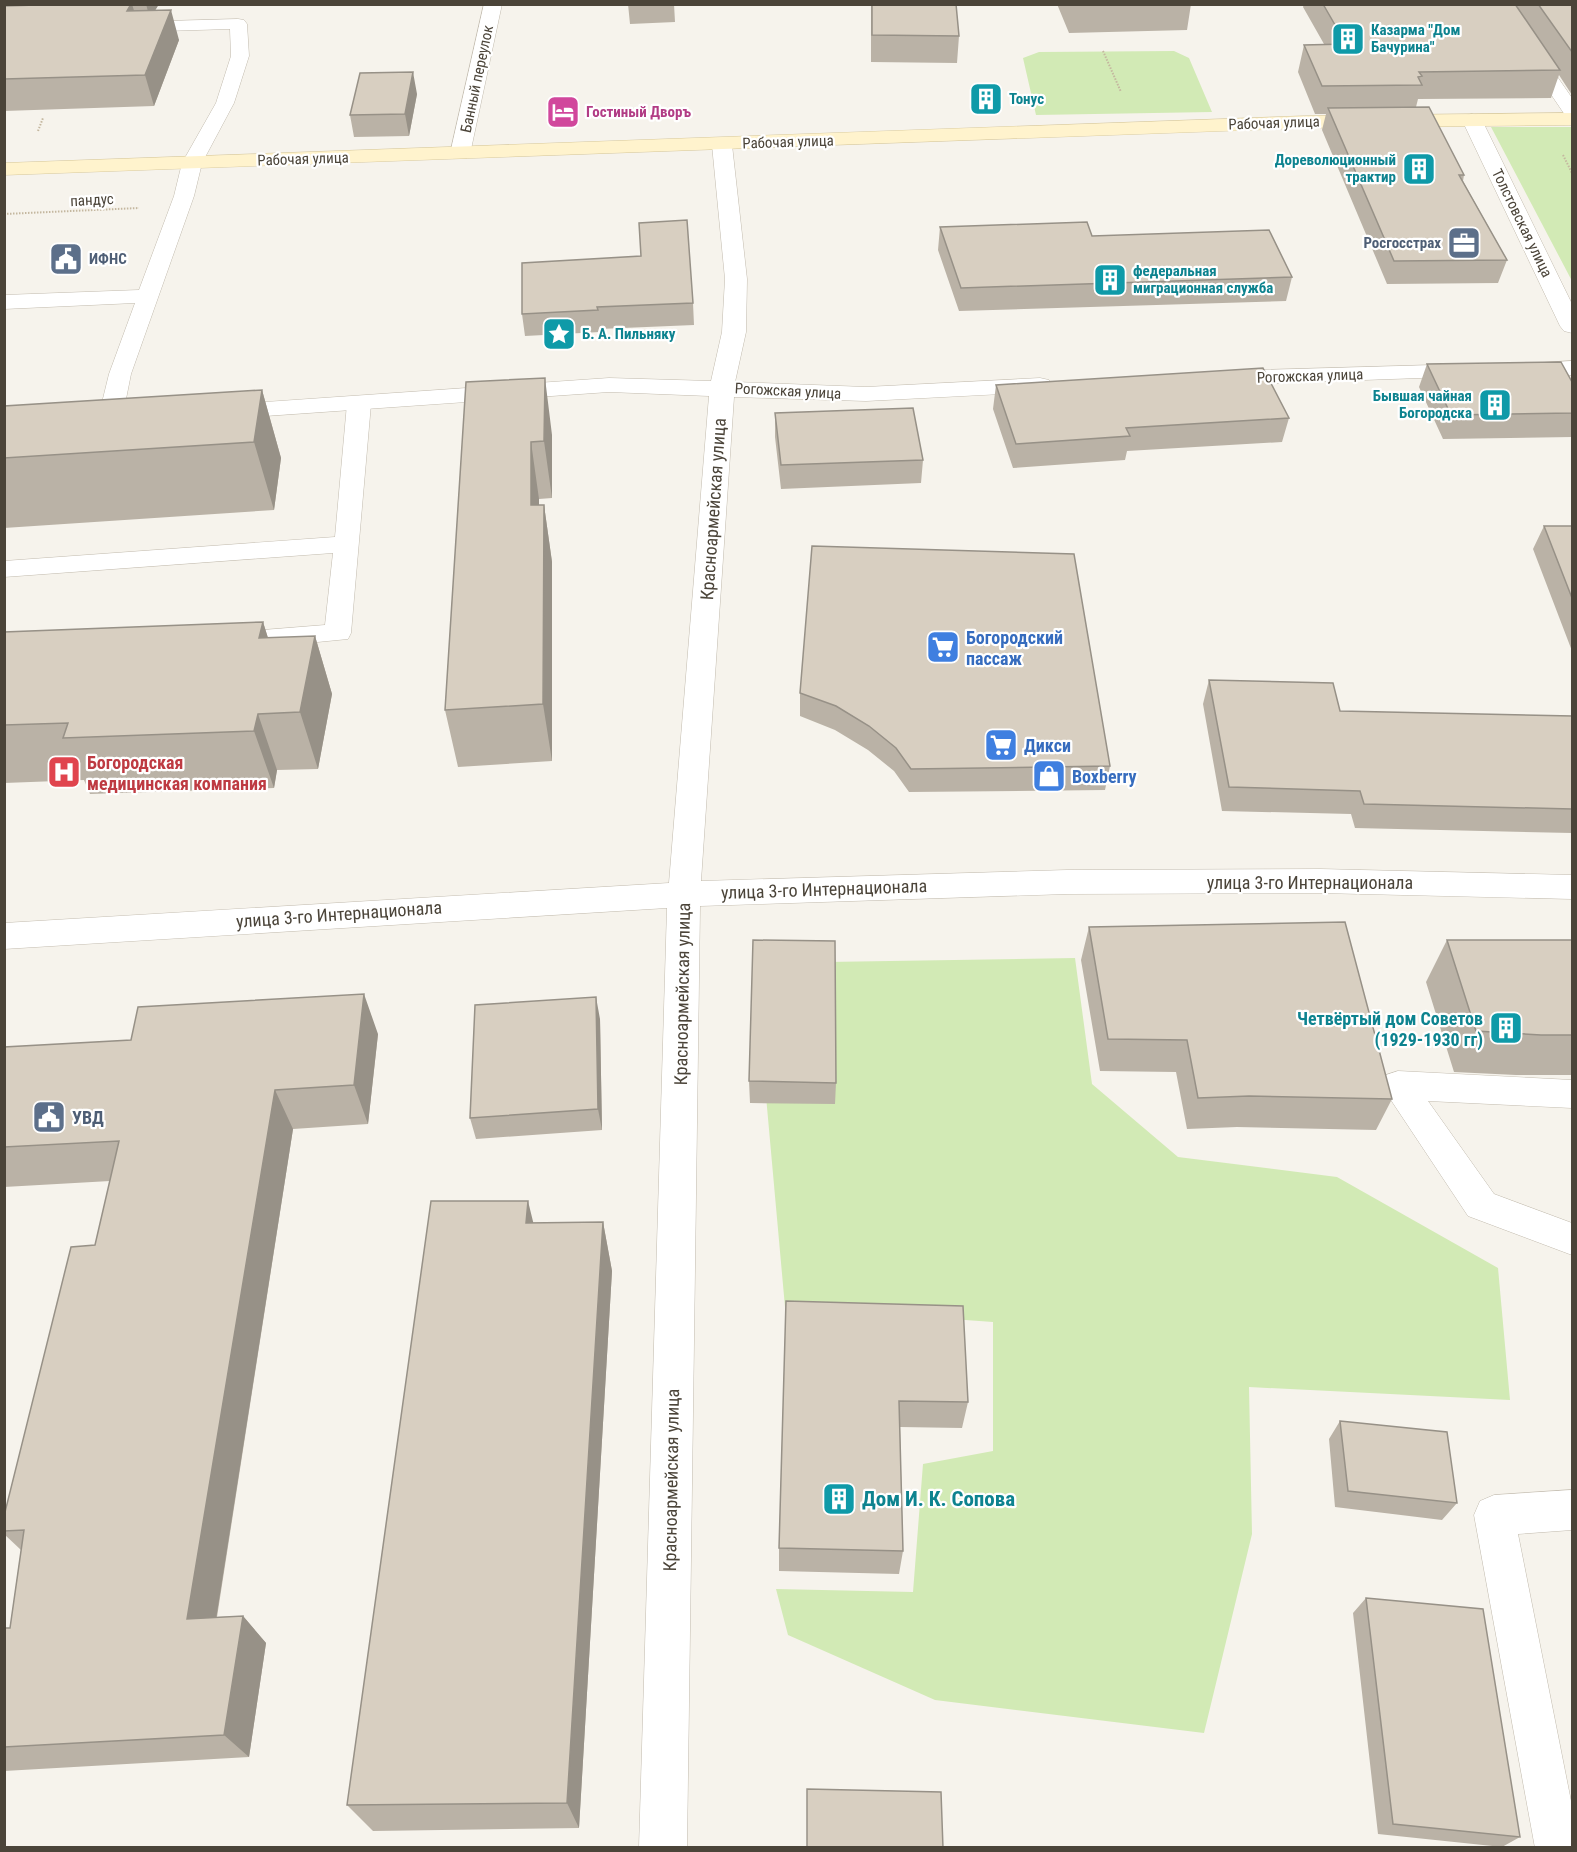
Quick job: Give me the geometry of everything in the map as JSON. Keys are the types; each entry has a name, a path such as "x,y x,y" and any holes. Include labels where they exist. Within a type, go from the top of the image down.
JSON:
{"main road":[{"name":"Рабочая улица","path":"4,169 722,145 1304,122 1572,119"}],"street":[{"name":"Банный переулок","path":"460,154 493,4"},
{"name":"Толстовская улица","path":"1472,120 1572,326"},
{"name":"Красноармейская улица","path":"663,1848 684,894 722,388 734,332 736,279 722,145"},
{"name":"Рогожская улица","path":"1203,379 1572,368"},
{"name":"Рогожская улица","path":"205,414 609,385 866,394 1062,384"},
{"name":"улица 3-го Интернационала","path":"4,936 684,894 1067,882 1320,881 1572,887"}],"lane":[{"path":"110,27 238,24 240,56 225,103 192,163 180,206 120,374 110,419"},
{"path":"1519,33 1572,111"},
{"path":"4,302 148,296"},
{"path":"207,643 338,633 359,404"},
{"path":"4,569 347,544"},
{"path":"1572,1094 1398,1084 1481,1205 1572,1239"},
{"path":"1558,1848 1494,1515 1572,1510"}],"path":[{"path":"1103,51 1121,92"},
{"name":"пандус","path":"4,214 180,206"}],"green space":[{"path":"1174,51 1189,58 1212,112 1036,115 1023,58 1039,52"},
{"path":"1491,127 1572,127 1572,281"},
{"path":"1075,958 1092,1084 1178,1157 1337,1177 1498,1268 1510,1400 1249,1387 1252,1534 1204,1733 935,1700 788,1635 776,1589 913,1592 923,1464 993,1451 993,1322 785,1307 754,963"}],"building":[{"path":"131,4 127,11 171,10 145,75 4,79 4,6"},
{"path":"872,4 956,4 959,36 872,35"},
{"path":"1323,4 1515,4 1560,70 1419,72 1422,76 1418,77 1422,85 1322,86 1304,45 1346,44"},
{"path":"1538,4 1572,4 1572,52"},
{"path":"413,72 405,114 350,115 360,73"},
{"path":"1429,107 1464,175 1459,175 1507,260 1394,261 1328,108"},
{"path":"687,220 693,303 597,307 598,310 522,314 522,263 641,256 639,223"},
{"path":"1087,222 1092,236 1269,230 1292,277 961,288 940,227"},
{"path":"1561,362 1572,382 1572,413 1451,415 1427,364"},
{"path":"1263,368 1289,418 1126,428 1130,436 1016,444 996,385"},
{"path":"545,378 544,441 531,442 531,505 544,505 543,704 445,710 466,382"},
{"path":"262,390 254,442 4,458 4,406"},
{"path":"913,408 923,460 781,465 775,413"},
{"path":"1544,526 1572,526 1572,598"},
{"name":"Богородский пассаж","path":"812,546 1074,554 1110,766 911,769 896,748 869,726 836,706 800,693"},
{"path":"263,622 259,638 315,636 300,712 258,714 254,731 63,738 68,723 4,725 4,632"},
{"path":"1209,680 1333,683 1340,711 1572,716 1572,809 1364,804 1360,791 1229,787"},
{"path":"1345,922 1392,1099 1249,1096 1198,1098 1187,1040 1108,1039 1089,927"},
{"path":"753,940 835,941 836,1083 749,1081"},
{"path":"1447,940 1572,940 1572,1035 1476,1031"},
{"path":"364,994 354,1085 275,1090 187,1619 243,1616 224,1735 4,1747 4,1628 10,1628 24,1530 4,1531 4,1516 71,1247 95,1245 119,1141 4,1147 4,1047 131,1040 138,1007"},
{"path":"596,997 598,1109 470,1118 475,1005"},
{"path":"431,1201 528,1201 526,1223 603,1222 567,1803 347,1805"},
{"name":"Дом И. К. Сопова","path":"786,1301 963,1306 968,1402 899,1401 903,1551 779,1548"},
{"path":"1340,1421 1447,1432 1457,1503 1348,1491"},
{"path":"1366,1598 1483,1609 1520,1837 1393,1824"},
{"path":"807,1789 941,1792 943,1848 807,1848"}],"place":[{"name":"Казарма \"Дом Бачурина\"","path":"1348,39"},
{"name":"Тонус","path":"986,99"},
{"name":"Гостиный Дворъ","path":"563,112"},
{"name":"Дореволюционный трактир","path":"1419,169"},
{"name":"Росгосстрах","path":"1464,243"},
{"name":"ИФНС","path":"66,259"},
{"name":"федеральная миграционная служба","path":"1110,280"},
{"name":"Б. А. Пильняку","path":"559,334"},
{"name":"Бывшая чайная Богородска","path":"1495,405"},
{"name":"Богородский пассаж","path":"943,647"},
{"name":"Дикси","path":"1001,745"},
{"name":"Богородская медицинская компания","path":"64,772"},
{"name":"Boxberry","path":"1049,776"},
{"name":"Четвёртый дом Советов (1929-1930 гг)","path":"1506,1028"},
{"name":"УВД","path":"49,1117"},
{"name":"Дом И. К. Сопова","path":"839,1499"}]}
